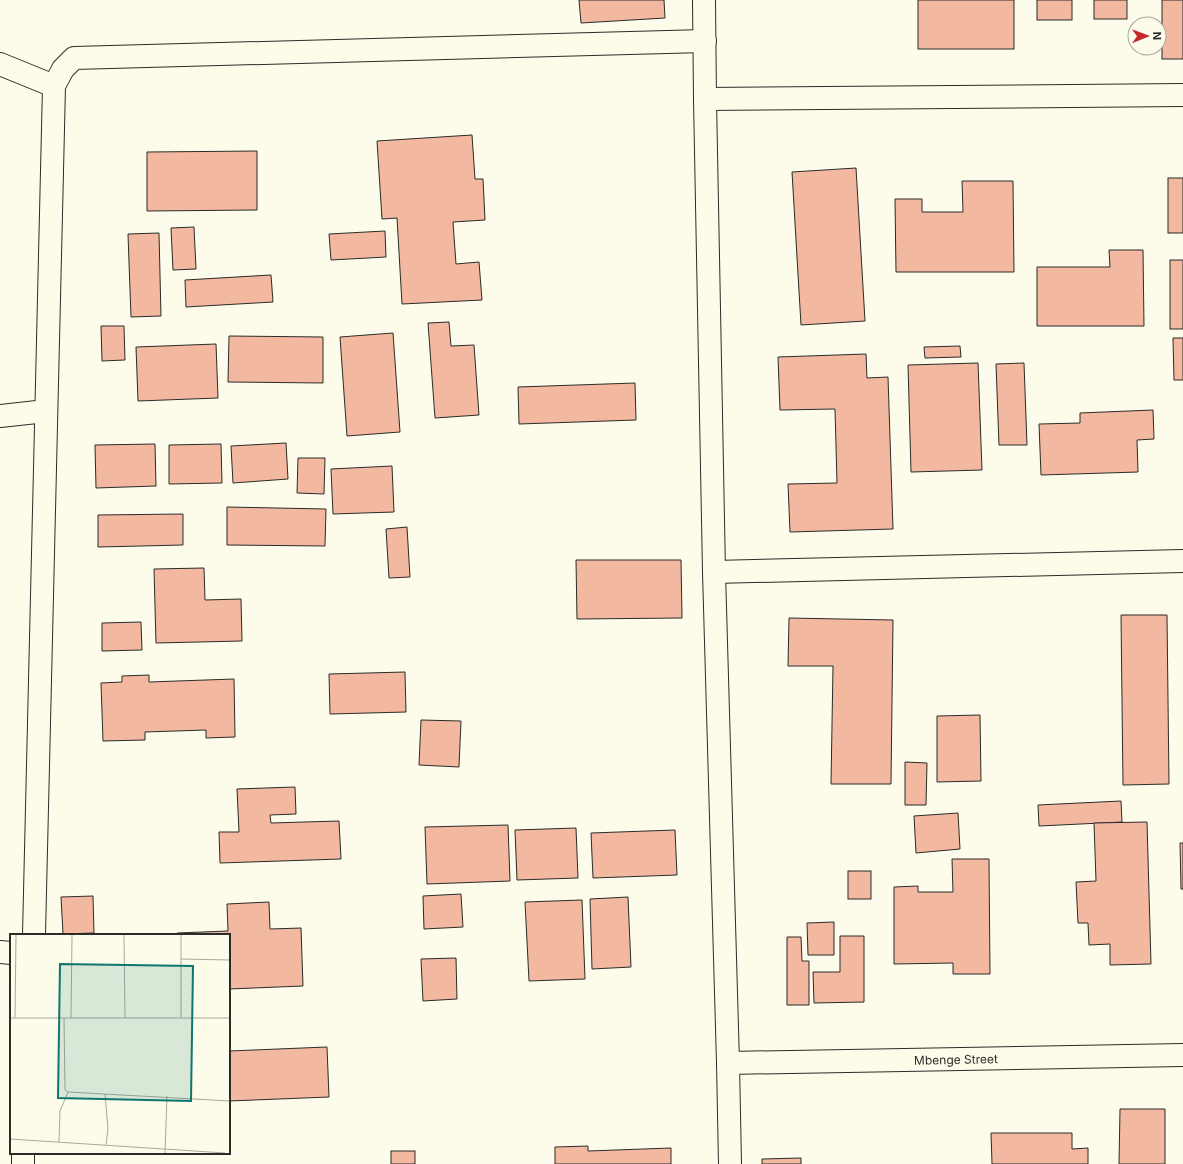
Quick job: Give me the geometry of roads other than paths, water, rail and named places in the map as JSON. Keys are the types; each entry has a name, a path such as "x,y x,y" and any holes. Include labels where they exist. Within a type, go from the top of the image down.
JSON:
{"street":[{"path":"704,0 714,572 730,1164"},
{"path":"34,934 54,86 63,69 74,58 705,41"},
{"path":"0,64 54,86"},
{"path":"705,99 1183,95"},
{"path":"0,416 46,411"},
{"path":"714,572 1183,561"},
{"path":"0,952 10,953"},
{"name":"Mbenge Street","path":"728,1063 1183,1055"}]}
